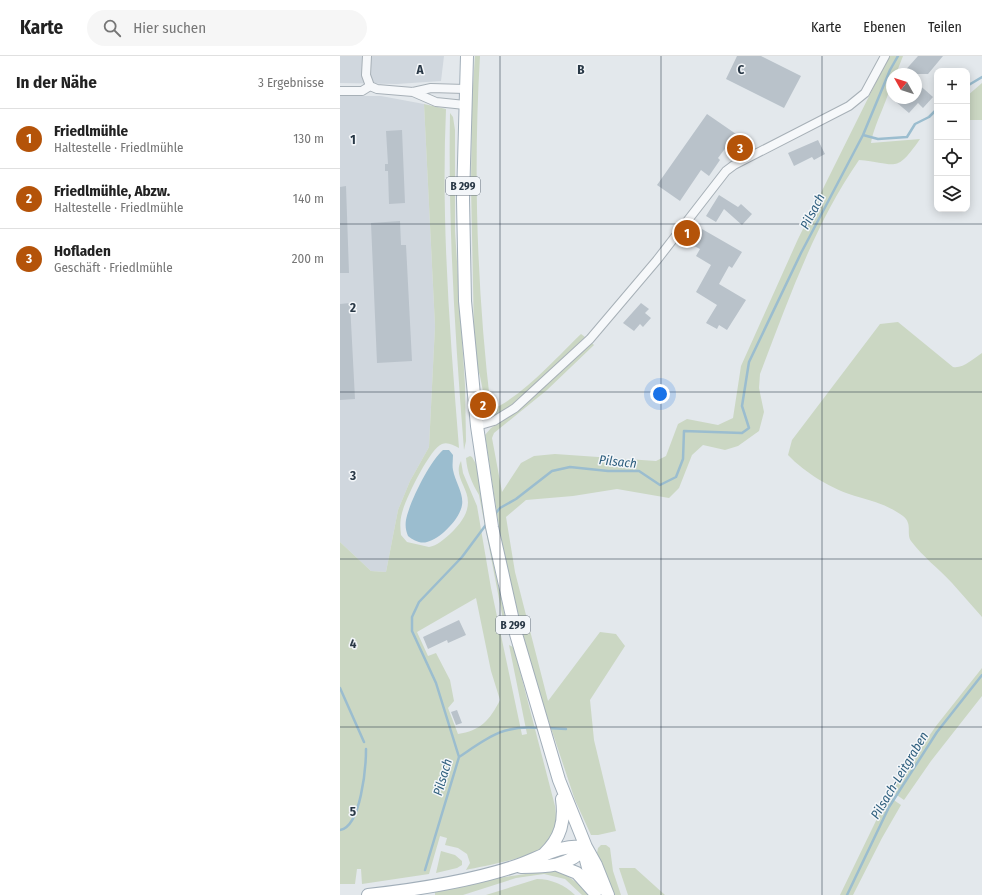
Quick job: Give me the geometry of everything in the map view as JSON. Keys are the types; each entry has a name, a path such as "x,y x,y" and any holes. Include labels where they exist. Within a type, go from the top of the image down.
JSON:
{"main road":[{"name":"B 299","path":"467,56 463,199 465,294 477,426 492,527 509,609 545,736 559,780 586,847 596,865 608,895"},
{"path":"544,854 558,837 563,824 564,811 559,780"},
{"path":"513,867 544,854 574,846 586,847"},
{"name":"B 299","path":"586,847 586,860 595,894"},
{"path":"368,895 434,884 513,867 557,865 575,858 586,847"},
{"path":"557,865 578,873 595,894"}],"street":[{"path":"366,56 366,75 370,86"},
{"path":"477,426 494,421 515,408 590,339 658,260 726,172 734,165 849,106 865,93 885,56"},
{"path":"340,91 362,90 370,86 378,89 412,92 431,88 465,89"},
{"path":"412,92 436,102 465,105"}],"shaded area":[{"path":"340,56 444,56 441,81 397,84 340,83"},
{"path":"340,96 381,96 424,104 435,326 429,447 410,481 398,510 386,572 371,571 340,542"}],"green space":[{"path":"475,56 480,56 477,189 482,322 491,410 515,396 527,386 581,334 585,337 514,404 491,418 488,417 476,363 474,333 471,186 472,100"},
{"path":"889,56 903,56 898,68 886,68 886,99 871,143 920,139 900,162 888,164 859,160 828,211 803,264 760,374 759,388 764,412 759,431 738,446 725,450 703,445 692,455 679,488 669,498 617,489 573,496 526,500 506,517 515,572 548,701 600,632 616,634 625,646 590,700 594,740 616,831 591,835 575,800 533,674 502,547 485,435 491,428 516,412 591,342 594,345 547,390 494,433 492,438 502,492 521,463 534,456 555,454 656,461 666,456 678,424 687,419 718,425 733,418 741,366 798,239"},
{"path":"982,83 982,120 970,120 970,93"},
{"path":"424,104 446,109 445,194 447,278 459,448 444,443 437,448 425,464 404,506 401,516 401,535 407,542 429,547 440,542 450,534 461,521 467,510 468,500 460,477 459,469 461,461 463,473 477,506 491,588 522,735 527,734 509,645 513,647 515,652 555,806 556,822 554,832 550,841 546,845 540,850 520,858 466,870 470,863 467,854 458,848 445,845 447,838 440,836 429,874 362,884 361,869 357,869 355,884 340,884 340,542 371,571 386,572 398,510 410,481 429,447 435,326","holes":["476,598 491,671 500,700 484,723 472,730 458,734 448,708 454,701 450,680 436,653 428,656 417,632"]},
{"path":"450,113 453,117 455,130 455,231 465,385 466,441 464,450 453,281 450,197"},
{"path":"898,322 953,367 964,365 982,353 982,617 952,583 920,552 911,541 909,535 909,525 903,516 886,506 846,493 828,485 802,468 788,455 792,440 880,324"},
{"path":"470,456 476,464 492,557 508,630 506,635 479,495 467,468 466,458"},
{"path":"982,668 982,696 931,761 904,800 891,791 936,726"},
{"path":"888,796 901,805 882,838 853,895 840,895"},
{"path":"601,845 606,845 610,848 613,871 621,895 614,895 597,853 598,848"},
{"path":"441,851 455,855 462,861 462,865 457,868 436,873"},
{"path":"619,868 635,868 665,895 628,895"},
{"path":"554,870 573,880 589,895 582,895 565,879 544,874 516,878 463,895 435,895 435,892 483,880"},
{"path":"537,879 558,883 575,895 486,895"}],"water":[{"path":"443,450 449,450 453,455 453,470 461,492 462,505 458,516 449,528 432,540 427,542 419,542 408,536 406,530 406,520 411,503 426,472"}],"building":[{"path":"737,56 761,56 801,76 784,108 726,79"},
{"path":"918,56 943,56 928,74 922,74 922,68 907,68"},
{"path":"922,87 933,97 923,108 919,104 922,104"},
{"path":"898,104 917,104 909,113"},
{"path":"707,114 736,134 718,158 720,160 709,176 701,170 680,201 657,185"},
{"path":"402,130 405,203 389,204 388,171 385,171 385,164 388,164 386,131"},
{"path":"818,140 825,154 814,160 812,157 794,166 788,153"},
{"path":"346,186 349,273 340,273 340,187"},
{"path":"719,195 738,207 741,204 752,214 742,225 724,209 716,222 706,216"},
{"path":"400,221 401,245 406,245 412,361 377,363 371,223"},
{"path":"702,229 742,252 732,268 729,266 719,284 746,300 727,330 719,325 717,329 706,323 717,305 696,292 711,265 696,256 700,249 692,245"},
{"path":"350,303 355,399 340,400 340,304"},
{"path":"641,303 649,309 645,313 651,318 643,327 640,324 634,331 623,323"},
{"path":"459,620 466,635 448,643 447,640 428,649 423,637"},
{"path":"457,710 462,723 456,725 451,712"}],"waterway":[{"name":"Pilsach","path":"495,514 500,508 516,499 552,471 570,467 608,471 639,471 660,485 676,477 683,459 684,431 742,433 749,428 742,406 749,362 801,253 863,135 890,70 898,56"},
{"path":"970,84 982,77"},
{"path":"863,135 878,139 907,137 915,124 929,117 934,112"},
{"name":"Pilsach","path":"425,870 459,757 436,683 412,631 412,617 419,602 462,557 488,522"},
{"name":"Pilsach-Leitgraben","path":"847,895 889,807 937,732 982,675"},
{"path":"340,688 364,742"},
{"path":"459,757 496,734 515,728 539,728"},
{"path":"548,728 566,729"},
{"path":"340,830 347,826 353,819 357,808 361,795 365,769 366,749"}],"place":[{"name":"Hofladen","path":"740,148"},
{"name":"Friedlmühle","path":"687,233"},
{"name":"Friedlmühle, Abzw.","path":"483,405"}]}
